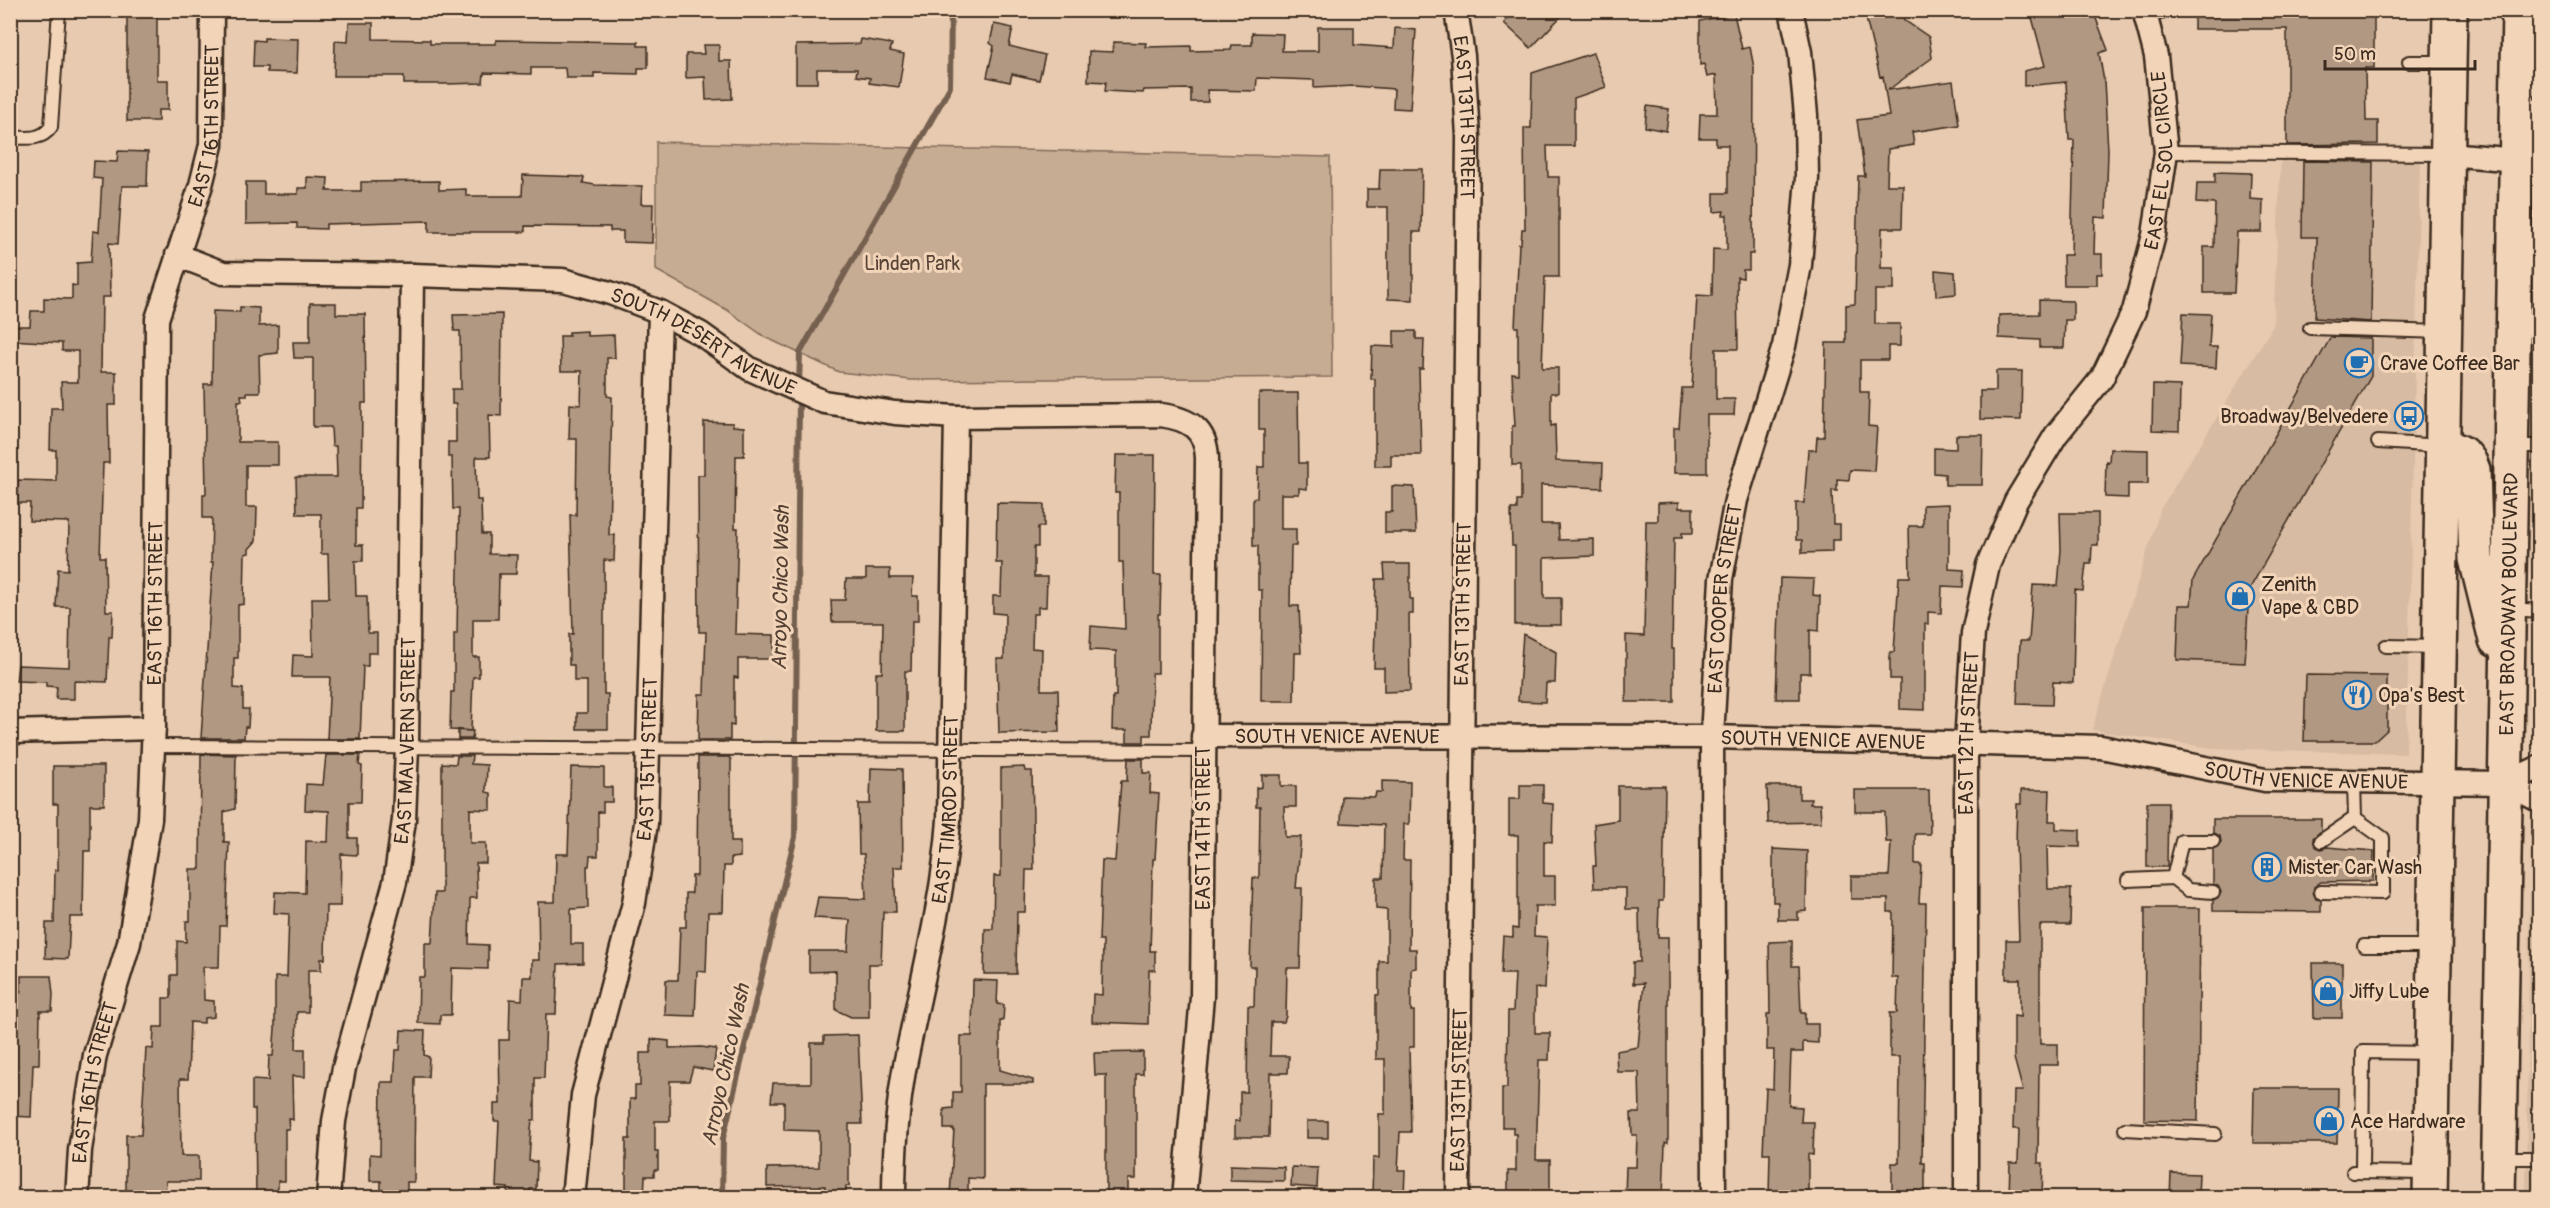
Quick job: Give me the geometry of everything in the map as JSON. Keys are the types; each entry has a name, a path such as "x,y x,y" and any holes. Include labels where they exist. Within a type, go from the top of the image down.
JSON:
{"main road":[{"path":"2430,1185 2450,10"},
{"name":"EAST BROADWAY BOULEVARD","path":"2498,1197 2507,685 2524,610 2528,106 2519,10"},
{"path":"2443,446 2460,451 2470,460 2474,470 2476,559 2507,685"}],"street":[{"name":"EAST 16TH STREET","path":"78,1197 80,1150 95,1055 129,943 138,901 150,819 153,737 155,344 157,319 212,145 212,10"},
{"name":"EAST 13TH STREET","path":"1456,10 1463,56 1468,136 1458,1197"},
{"name":"EAST COOPER STREET","path":"1714,1197 1712,737 1723,567 1736,500 1785,346 1800,265 1807,178 1806,115 1800,52 1791,10"},
{"name":"EAST EL SOL CIRCLE","path":"2134,311 2154,235 2166,152 2152,13"},
{"path":"2448,154 2528,162"},
{"name":"SOUTH DESERT AVENUE","path":"177,255 223,273 411,275 563,280 610,293 660,312 701,334 750,369 824,402 895,413 956,417 1161,415 1184,418 1198,430 1207,444 1207,458"},
{"name":"EAST MALVERN STREET","path":"328,1197 334,1121 344,1068 387,918 404,820 407,747 411,275"},
{"name":"EAST 12TH STREET","path":"1966,1197 1966,743 1973,633 1988,565 2016,501 2056,435 2102,378 2134,311"},
{"name":"EAST 15TH STREET","path":"573,1197 583,1095 634,903 646,823 650,750 660,312"},
{"name":"EAST TIMROD STREET","path":"894,1197 894,1155 904,1067 945,876 951,751 956,417"},
{"name":"EAST 14TH STREET","path":"1184,1197 1202,997 1207,458"},
{"path":"10,732 153,737"},
{"name":"SOUTH VENICE AVENUE","path":"1203,744 1462,738 1712,737 2101,747 2265,780 2506,783"},
{"path":"2506,783 2540,767"},
{"path":"2506,783 2540,801"}],"lane":[{"path":"10,137 38,137 47,133 51,127 59,10"},
{"path":"2409,62 2449,62"},
{"path":"2166,152 2448,154"},
{"path":"2310,328 2445,332"},
{"path":"2378,442 2443,446"},
{"path":"2386,646 2439,647"},
{"path":"153,737 407,747 650,750 951,751 1203,744"},
{"path":"2354,781 2355,818"},
{"path":"2321,841 2355,818"},
{"path":"2321,892 2383,893 2383,838 2355,818"},
{"path":"2173,878 2182,841 2213,841"},
{"path":"2128,880 2173,878 2188,890 2213,892"},
{"path":"2364,946 2434,946"},
{"path":"2430,1185 2358,1172 2363,1052 2433,1053"},
{"path":"2125,1129 2215,1134"},
{"path":"2499,1158 2540,1158"}],"shaded area":[{"path":"2420,158 2406,754 2212,748 2092,730 2160,510 2273,326 2281,160"},
{"path":"2539,246 2540,746 2534,747"},
{"path":"2531,797 2539,797 2540,1197 2526,1198"}],"green space":[{"name":"Linden Park","path":"656,142 1330,157 1332,377 911,380 839,372 765,337 727,310 656,270"}],"building":[{"path":"127,10 157,10 157,80 168,80 168,110 158,110 158,121 127,121"},
{"path":"1516,10 1567,10 1531,48 1504,23"},
{"path":"1864,10 1902,10 1904,20 1929,37 1932,58 1888,90 1953,81 1959,125 1912,132 1914,145 1888,149 1887,185 1903,185 1902,228 1882,228 1881,268 1894,268 1894,290 1875,290 1875,324 1900,324 1900,346 1888,346 1888,360 1860,360 1860,392 1869,392 1868,426 1877,427 1874,471 1850,470 1849,480 1837,479 1837,491 1832,490 1833,524 1840,524 1840,540 1832,540 1832,552 1802,553 1802,540 1796,540 1796,503 1804,503 1808,450 1816,450 1817,437 1824,437 1826,343 1846,343 1846,305 1855,304 1858,176 1865,176 1857,120 1889,116 1883,76 1880,77"},
{"path":"2030,10 2085,10 2086,19 2095,16 2108,50 2099,53 2104,81 2108,150 2106,218 2095,217 2094,254 2102,254 2102,274 2097,274 2097,285 2064,285 2063,255 2071,255 2074,140 2069,140 2066,82 2024,86 2024,71 2045,66"},
{"path":"2194,12 2374,15 2374,68 2365,68 2366,121 2378,121 2378,144 2287,145 2287,29 2194,29"},
{"path":"1734,14 1742,49 1750,47 1754,68 1753,254 1749,254 1749,270 1743,270 1743,278 1737,277 1738,349 1716,349 1716,399 1735,399 1734,415 1707,415 1707,473 1674,473 1674,428 1679,428 1682,388 1692,388 1697,295 1712,296 1713,249 1727,250 1727,215 1723,215 1724,211 1714,212 1714,193 1728,193 1728,145 1716,145 1716,138 1699,138 1700,114 1717,114 1716,75 1707,77 1704,64 1700,65 1700,21"},
{"path":"349,23 373,23 373,39 430,40 430,44 496,44 496,40 638,42 638,46 648,46 648,68 638,68 638,74 594,73 594,78 566,78 565,68 531,68 531,74 484,73 483,83 445,84 404,84 404,76 334,76 335,41 348,42"},
{"path":"994,24 1013,28 1009,46 1045,55 1039,80 1012,74 1010,82 987,77 994,46 990,43"},
{"path":"1318,27 1354,27 1354,45 1394,48 1395,28 1416,30 1410,109 1393,108 1394,89 1354,86 1314,88 1314,80 1257,78 1256,91 1207,90 1208,102 1191,102 1191,89 1144,90 1143,93 1105,91 1106,82 1088,81 1089,51 1113,52 1113,42 1146,43 1145,47 1191,46 1191,51 1231,50 1232,45 1252,45 1252,33 1283,34 1282,51 1318,51"},
{"path":"264,38 298,39 297,73 267,72 267,67 253,67 254,40 264,41"},
{"path":"861,39 892,44 890,51 904,54 899,87 869,83 870,78 856,76 857,69 817,69 817,83 796,83 796,45 860,44"},
{"path":"703,45 719,45 719,61 731,61 732,99 706,100 705,77 686,78 686,54 704,54"},
{"path":"1593,53 1606,87 1574,98 1574,146 1547,146 1548,177 1559,177 1559,277 1545,277 1542,368 1558,368 1558,393 1551,393 1551,426 1555,425 1556,461 1603,463 1602,488 1541,485 1541,524 1558,524 1559,540 1594,539 1594,556 1544,558 1544,598 1561,598 1561,625 1515,625 1515,546 1512,546 1511,509 1517,509 1517,501 1521,501 1521,465 1512,465 1512,426 1515,426 1512,373 1518,374 1518,327 1515,327 1519,244 1521,244 1522,229 1525,229 1524,128 1531,128 1532,73"},
{"path":"1647,106 1669,109 1666,131 1645,127"},
{"path":"118,151 148,152 147,186 122,186 118,244 109,243 110,297 102,297 101,372 116,372 116,405 108,405 109,463 103,463 100,557 105,557 106,611 113,611 107,682 74,681 74,699 56,699 57,687 46,686 46,682 16,681 18,665 69,667 70,607 56,607 58,569 68,570 69,522 29,521 30,503 18,503 18,480 56,481 56,450 50,450 51,408 62,408 61,382 78,382 78,351 62,351 62,343 10,340 10,326 30,326 31,311 44,311 44,298 72,299 72,285 77,286 77,263 91,262 93,231 99,232 102,179 93,178 94,161 117,162"},
{"path":"2303,161 2373,162 2371,322 2315,318 2317,237 2302,237"},
{"path":"1380,169 1422,169 1421,232 1413,232 1413,300 1388,299 1388,207 1367,207 1367,189 1379,189"},
{"path":"2215,172 2251,173 2250,199 2263,200 2262,232 2237,232 2234,293 2204,293 2204,247 2214,247 2215,204 2196,203 2197,183 2215,183"},
{"path":"523,175 584,177 583,183 595,185 642,186 641,204 653,204 652,243 623,242 623,231 610,231 610,227 525,226 525,232 429,232 429,221 326,224 326,229 297,228 297,223 246,224 246,182 264,182 264,194 298,194 298,188 307,188 307,177 328,178 327,191 361,191 361,182 439,181 439,190 466,189 466,196 522,196"},
{"path":"1935,270 1955,272 1956,294 1936,296"},
{"path":"2039,300 2073,301 2073,320 2065,320 2064,348 2040,348 2040,340 1999,338 1999,315 2039,314"},
{"path":"310,303 336,303 336,314 365,314 366,403 362,403 361,508 356,508 356,545 363,545 363,561 355,561 356,596 367,596 368,633 377,633 377,653 368,653 368,666 363,666 360,739 327,739 330,677 292,677 293,655 313,656 312,598 329,598 328,554 321,554 321,514 297,514 296,477 337,477 336,446 332,446 331,427 313,427 313,358 294,358 293,342 310,342"},
{"path":"240,307 259,308 259,326 278,325 278,353 259,355 260,392 247,392 247,395 241,395 242,401 238,401 238,442 278,442 278,465 246,465 246,507 257,507 256,541 249,549 249,553 245,554 244,604 238,605 238,658 234,658 234,688 243,689 243,709 249,709 248,727 245,727 244,738 201,738 213,562 211,562 212,518 203,518 203,494 206,494 204,384 212,384 213,311 240,312"},
{"path":"2183,313 2211,314 2209,347 2217,347 2216,368 2180,366"},
{"path":"502,314 501,416 489,415 490,457 476,457 477,500 481,500 482,534 489,534 489,554 517,555 516,574 499,574 498,619 473,619 473,657 479,657 479,677 473,677 471,731 450,730 451,692 454,692 454,634 457,634 459,509 453,509 452,457 448,457 448,442 456,442 456,404 452,404 452,389 461,389 460,331 454,331 453,315"},
{"path":"587,331 587,336 614,335 615,358 607,358 607,396 612,397 609,535 615,535 614,561 604,560 604,694 608,694 608,729 577,729 577,713 587,713 587,681 574,681 574,665 569,665 569,634 573,634 570,515 576,515 577,439 569,439 570,404 581,405 582,371 561,371 560,336 569,336 569,332"},
{"path":"1394,331 1416,331 1416,339 1424,339 1423,369 1419,369 1421,455 1391,455 1391,466 1375,466 1375,379 1371,379 1372,346 1394,347"},
{"path":"2331,337 2371,338 2371,376 2249,590 2245,663 2177,660 2179,605 2191,605 2193,580"},
{"path":"1996,371 2022,371 2021,420 1980,419 1980,391 1996,391"},
{"path":"2153,385 2180,386 2179,431 2152,430"},
{"path":"1259,393 1298,393 1299,463 1307,463 1307,489 1299,488 1299,494 1281,494 1281,529 1296,529 1296,546 1291,546 1290,606 1299,606 1301,653 1295,653 1294,701 1261,701 1262,590 1258,590 1258,546 1253,546 1253,498 1257,498 1258,467 1264,467 1264,430 1259,430"},
{"path":"704,422 733,423 733,426 744,427 744,456 736,456 735,528 738,528 735,634 774,635 774,659 738,659 738,678 734,677 734,726 730,725 730,740 698,740 699,694 704,694 706,632 699,632 698,475 704,475"},
{"path":"1956,435 1983,435 1982,485 1945,485 1945,474 1934,473 1934,448 1956,449"},
{"path":"2110,449 2148,450 2148,484 2128,484 2128,498 2105,497 2106,461 2109,462"},
{"path":"1116,455 1155,455 1154,575 1161,575 1160,614 1158,614 1158,673 1152,673 1151,735 1144,735 1144,742 1127,742 1127,730 1112,730 1113,696 1116,696 1116,651 1090,650 1091,626 1125,629 1123,562 1119,562 1119,493 1115,493"},
{"path":"1392,486 1414,487 1416,533 1385,533 1385,512 1392,512"},
{"path":"1679,502 1679,508 1693,508 1693,533 1682,533 1682,538 1674,538 1672,649 1674,649 1674,702 1626,702 1626,635 1644,636 1646,521 1658,521 1658,503"},
{"path":"997,503 1044,504 1044,527 1038,527 1038,547 1034,547 1034,577 1047,577 1046,607 1038,607 1038,614 1033,614 1032,648 1042,649 1041,690 1058,690 1059,732 999,733 997,659 1004,659 1005,614 993,613 993,596 1001,596 1002,563 996,563"},
{"path":"1949,504 1949,569 1964,570 1963,587 1942,586 1941,613 1928,612 1928,624 1925,624 1925,710 1900,709 1900,679 1890,679 1890,652 1894,652 1899,577 1910,577 1909,526 1923,526 1923,505"},
{"path":"2060,513 2098,513 2098,545 2092,545 2091,564 2086,564 2083,591 2075,590 2073,683 2053,682 2052,705 2017,704 2020,641 2029,641 2033,585 2058,586 2061,550"},
{"path":"1384,564 1410,564 1410,599 1413,599 1413,614 1409,614 1410,691 1384,692 1384,668 1374,668 1376,579 1385,579"},
{"path":"866,569 890,569 890,578 913,578 912,596 918,596 918,621 912,621 911,671 905,671 905,731 876,731 876,673 882,673 883,622 832,622 831,600 845,600 846,579 866,579"},
{"path":"1780,578 1814,579 1813,595 1820,596 1819,631 1810,630 1810,673 1800,673 1800,699 1776,699"},
{"path":"1523,634 1556,652 1555,683 1546,683 1545,702 1518,701"},
{"path":"2306,675 2387,676 2387,730 2375,741 2304,741"},
{"path":"458,730 473,731 472,739 458,739"},
{"path":"201,754 236,755 235,809 224,812 224,842 229,842 226,926 220,926 219,967 203,967 204,1000 214,1001 214,1017 204,1018 204,1023 190,1022 188,1079 180,1079 181,1156 199,1156 199,1181 166,1181 165,1197 126,1197 126,1135 141,1135 146,1048 153,1049 154,1027 163,1027 163,998 171,998 171,975 177,975 177,941 186,942 186,921 190,921 190,869 200,869"},
{"path":"326,755 360,755 361,802 349,802 349,838 357,838 357,855 341,854 340,906 326,906 325,959 321,959 321,970 308,970 308,1012 297,1012 296,1049 305,1049 305,1077 292,1076 293,1120 288,1118 289,1129 285,1129 285,1181 278,1181 278,1197 256,1197 255,1109 252,1109 252,1080 268,1081 269,1056 273,1056 275,1029 275,977 287,977 289,914 274,913 275,892 305,893 306,841 328,842 329,811 305,810 306,784 323,785"},
{"path":"457,756 472,756 471,764 487,765 486,792 491,793 491,810 470,809 470,843 486,843 486,863 476,863 477,898 470,898 469,944 488,945 488,969 452,968 451,1015 440,1015 440,1024 418,1023 419,977 425,977 425,943 432,943 435,893 442,893 442,763 456,764"},
{"path":"698,757 729,757 731,760 731,842 740,842 740,857 731,858 731,866 724,866 723,912 708,912 706,972 697,971 695,1016 665,1015 666,980 678,980 680,927 686,927 686,893 692,893 692,876 697,876"},
{"path":"1128,759 1143,759 1143,773 1151,773 1150,793 1159,794 1155,859 1153,859 1150,951 1155,951 1155,970 1149,970 1148,1024 1092,1022 1093,994 1102,995 1103,940 1099,940 1102,860 1115,861 1121,781 1127,781"},
{"path":"53,766 104,766 104,805 90,805 90,851 84,851 83,917 70,917 68,959 45,958 46,923 54,923 55,870 58,870 58,804 53,804"},
{"path":"571,767 604,768 604,787 612,787 612,802 603,802 603,812 598,812 598,856 590,856 589,866 587,866 588,908 571,909 571,944 583,944 583,963 558,964 556,1014 546,1014 544,1078 535,1078 535,1120 532,1120 529,1161 537,1162 536,1189 530,1189 531,1197 508,1197 508,1188 496,1187 499,1121 494,1121 494,1104 500,1104 499,1040 509,1040 510,999 522,1000 523,977 532,977 532,960 539,960 538,902 555,902 556,854 568,854"},
{"path":"1024,767 1025,771 1032,771 1034,870 1026,870 1025,912 1017,912 1016,974 984,974 985,929 993,929 994,876 1001,876 1001,768"},
{"path":"871,768 902,769 903,867 894,867 896,912 883,912 881,964 869,964 869,1017 851,1017 836,1010 836,971 809,972 809,951 848,951 850,920 814,918 818,897 866,899 864,854 859,854 858,804 870,804"},
{"path":"1262,775 1281,775 1281,786 1296,786 1296,807 1284,807 1285,837 1301,837 1296,888 1302,888 1300,968 1287,968 1284,1022 1271,1022 1270,1056 1289,1056 1288,1073 1270,1073 1269,1137 1235,1137 1235,1121 1240,1121 1240,1092 1247,1092 1248,1006 1254,1006 1255,967 1250,967 1253,878 1259,878 1260,807 1256,807 1256,788 1262,787"},
{"path":"1382,781 1410,782 1409,824 1404,824 1403,860 1410,860 1409,949 1416,949 1416,968 1411,969 1414,1047 1409,1047 1411,1132 1400,1132 1398,1170 1405,1170 1404,1197 1372,1197 1373,1158 1379,1158 1379,1114 1385,1114 1385,1059 1376,1059 1376,995 1379,995 1379,961 1387,961 1387,910 1376,909 1376,878 1383,878 1384,825 1341,823 1342,796 1375,797 1376,792 1382,792"},
{"path":"1520,785 1543,785 1543,803 1553,804 1552,842 1544,841 1544,876 1555,876 1555,906 1535,906 1534,936 1547,937 1545,989 1535,988 1535,1033 1550,1033 1549,1060 1539,1060 1536,1160 1550,1160 1550,1197 1508,1197 1508,1171 1516,1171 1516,1134 1513,1134 1513,1127 1502,1127 1502,1088 1507,1088 1508,1011 1513,1011 1515,974 1501,974 1503,936 1513,937 1513,928 1518,929 1518,835 1509,835 1509,799 1520,799"},
{"path":"1618,786 1665,786 1663,901 1659,901 1658,937 1668,937 1668,1143 1665,1143 1663,1197 1625,1197 1626,1167 1636,1167 1637,1135 1632,1135 1631,1113 1640,1113 1639,1072 1617,1072 1616,1051 1638,1047 1644,983 1633,984 1633,962 1640,962 1639,909 1626,909 1626,888 1594,888 1593,866 1596,866 1594,824 1618,820"},
{"path":"1767,786 1799,786 1799,799 1811,799 1810,804 1820,804 1821,822 1768,823"},
{"path":"1855,790 1929,790 1930,834 1915,834 1915,864 1921,864 1919,903 1926,903 1922,1163 1925,1163 1925,1197 1892,1197 1892,1163 1899,1163 1900,1057 1890,1057 1890,1013 1897,1013 1898,978 1892,978 1893,912 1888,912 1888,899 1851,899 1851,876 1889,876 1891,842 1886,842 1885,812 1855,812"},
{"path":"2021,790 2050,790 2049,821 2056,821 2056,829 2080,830 2080,847 2047,846 2048,889 2071,889 2070,925 2040,925 2040,1044 2058,1044 2058,1065 2039,1065 2038,1163 2043,1163 2042,1197 2009,1197 2010,1163 2018,1163 2019,1129 2013,1129 2014,1091 2023,1091 2014,1058 2014,1016 2020,1017 2020,979 2006,979 2006,940 2019,940 2016,844 2017,804 2021,804"},
{"path":"2147,802 2168,802 2167,867 2147,867"},
{"name":"Mister Car Wash","path":"2213,819 2321,819 2321,831 2313,838 2315,846 2321,849 2327,847 2374,851 2373,881 2321,882 2314,887 2313,892 2316,899 2321,900 2321,912 2213,911 2213,900 2219,897 2221,892 2218,886 2213,884 2213,849 2221,842 2220,836 2213,833"},
{"path":"1773,849 1807,851 1806,911 1798,912 1798,920 1778,920 1778,902 1773,902"},
{"path":"2145,908 2200,908 2198,1121 2144,1120"},
{"path":"1792,941 1792,966 1799,966 1801,1013 1805,1013 1805,1024 1818,1024 1818,1043 1803,1042 1803,1052 1791,1052 1789,1106 1802,1107 1801,1122 1814,1122 1813,1155 1808,1154 1808,1197 1769,1197 1770,1153 1763,1153 1766,1088 1773,1089 1774,1050 1767,1050 1767,1014 1770,1014 1769,942"},
{"name":"Jiffy Lube","path":"2313,963 2342,963 2342,1018 2314,1018"},
{"path":"21,976 51,976 53,994 52,1011 40,1011 39,1064 33,1064 31,1117 10,1116 10,992 21,992"},
{"path":"973,980 998,981 997,1004 1004,1005 1003,1021 1000,1021 1000,1070 1033,1080 1033,1084 983,1084 983,1179 968,1178 968,1197 950,1197 954,1129 944,1129 944,1109 953,1108 953,1092 961,1092 961,1036 972,1036"},
{"path":"401,1030 425,1031 424,1055 429,1057 428,1077 415,1077 414,1182 407,1182 407,1197 381,1197 381,1181 370,1181 370,1154 380,1155 381,1082 394,1082 396,1050 400,1050"},
{"path":"858,1035 862,1124 849,1124 849,1186 846,1186 846,1197 825,1197 825,1186 767,1187 767,1168 819,1167 819,1131 784,1130 784,1102 771,1102 773,1083 811,1083 811,1043 824,1043 824,1036"},
{"path":"651,1039 669,1041 669,1048 716,1049 713,1071 693,1067 689,1081 670,1081 670,1121 655,1121 655,1152 658,1152 658,1170 654,1170 654,1176 645,1176 644,1197 626,1197 626,1139 630,1139 630,1099 635,1099 635,1086 640,1086 640,1053 651,1053"},
{"path":"1143,1052 1143,1074 1136,1074 1136,1179 1128,1179 1128,1197 1106,1197 1106,1075 1095,1075 1094,1053"},
{"path":"2254,1088 2338,1088 2337,1143 2253,1143"},
{"path":"1307,1121 1328,1121 1328,1138 1307,1138"},
{"path":"1230,1165 1284,1167 1284,1181 1230,1180"},
{"path":"1292,1167 1318,1168 1317,1188 1291,1186"},
{"path":"2171,1173 2199,1174 2198,1197 2170,1197"}],"waterway":[{"name":"Arroyo Chico Wash","path":"799,386 800,353 950,87 951,10"},
{"name":"Arroyo Chico Wash","path":"722,1198 723,1138 795,837 799,397"}],"place":[{"name":"Crave Coffee Bar","path":"2359,363"},
{"name":"Broadway/Belvedere","path":"2409,416"},
{"name":"Zenith Vape & CBD","path":"2240,596"},
{"name":"Opa's Best","path":"2357,695"},
{"name":"Mister Car Wash","path":"2267,867"},
{"name":"Jiffy Lube","path":"2328,991"},
{"name":"Ace Hardware","path":"2329,1121"}]}
